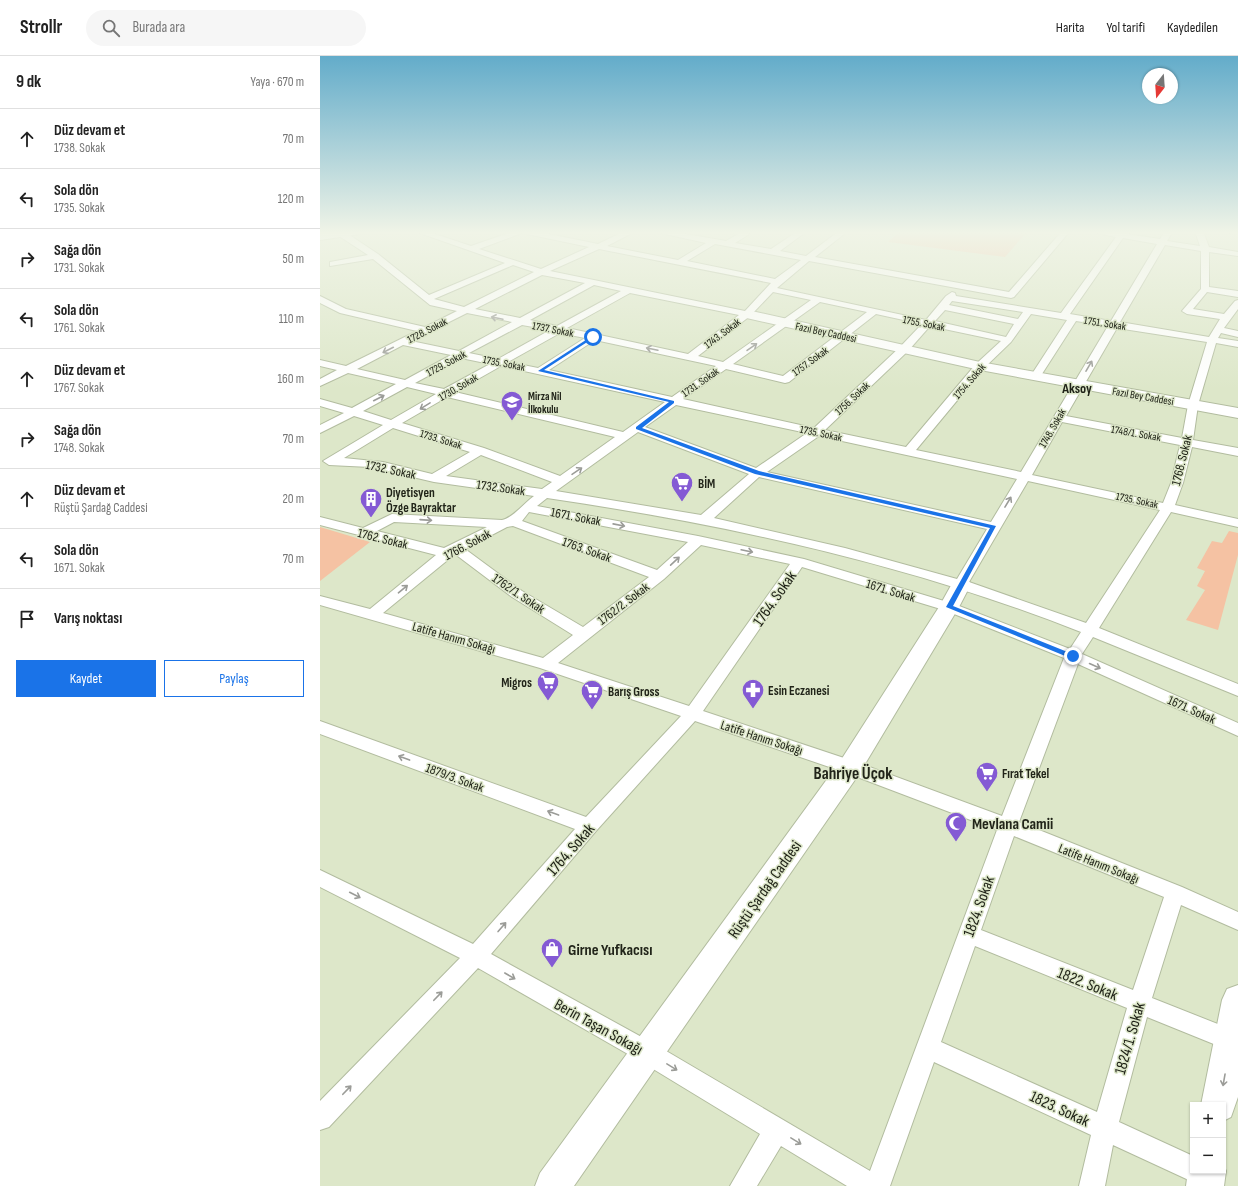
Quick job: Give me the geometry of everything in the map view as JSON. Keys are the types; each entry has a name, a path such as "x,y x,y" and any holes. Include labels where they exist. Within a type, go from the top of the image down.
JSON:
{"main road":[{"path":"1220,1102 1238,1000"}],"street":[{"name":"1737. Sokak","path":"409,284 433,303 464,311 690,357 785,380"},
{"path":"427,299 463,284"},
{"name":"1728. Sokak","path":"320,383 519,284"},
{"name":"1729. Sokak","path":"320,430 591,284"},
{"name":"Fazıl Bey Caddesi","path":"596,284 747,314 980,366 1077,385 1238,413"},
{"name":"1755. Sokak","path":"765,284 817,300 1008,340"},
{"name":"1743. Sokak","path":"690,357 747,314 777,284"},
{"path":"948,284 1011,295 1021,284"},
{"path":"1035,377 1069,317 1090,284"},
{"name":"1748. Sokak","path":"955,596 1023,477 1138,284"},
{"path":"1205,284 1205,289 1187,311 1226,317"},
{"path":"1205,289 1238,294"},
{"name":"1730. Sokak","path":"325,461 395,424 447,392 629,290"},
{"path":"320,299 350,313 428,330"},
{"name":"1731. Sokak","path":"526,508 561,481 817,300"},
{"path":"948,300 1019,322"},
{"name":"1751. Sokak","path":"948,300 1029,310 1113,324 1215,335 1238,334"},
{"name":"1756. Sokak","path":"704,520 757,473 816,432 904,349 929,323 948,300"},
{"name":"1768. Sokak","path":"1089,629 1168,507 1177,483 1187,442 1193,405 1215,335 1226,317 1238,303"},
{"name":"1754. Sokak","path":"908,452 980,366 1008,340 1019,322 1029,310"},
{"name":"1757. Sokak","path":"785,380 845,336 873,312"},
{"name":"1751. Sokak","path":"1215,335 1238,344"},
{"path":"541,371 593,337"},
{"name":"1735. Sokak","path":"403,342 541,371 673,402 1238,523"},
{"path":"320,363 447,392 626,436"},
{"name":"1733. Sokak","path":"320,402 480,451 561,481"},
{"name":"1748/1. Sokak","path":"1058,418 1238,452"},
{"path":"638,428 757,473 994,527"},
{"name":"1732. Sokak","path":"325,461 350,461 434,478 480,451"},
{"name":"1732.Sokak","path":"434,478 545,493"},
{"name":"1671. Sokak","path":"545,493 704,520 822,546 955,596 1073,656 1238,730"},
{"name":"1671. Sokak","path":"526,508 698,540 955,596 1089,629 1238,690"},
{"name":"1766. Sokak","path":"373,614 452,551 509,523 526,508"},
{"name":"1763. Sokak","path":"364,533 392,518 509,523 659,576"},
{"name":"1762. Sokak","path":"320,521 364,533 452,551"},
{"name":"1762/2. Sokak","path":"546,664 659,576 698,540"},
{"name":"1762/1. Sokak","path":"452,551 517,594 583,634"},
{"name":"1764. Sokak","path":"320,1118 476,956 589,826 692,714 799,562"},
{"name":"Rüştü Şardağ Caddesi","path":"553,1186 648,1054 850,766 955,596"},
{"name":"Latife Hanım Sokağı","path":"320,600 546,664 850,766 1008,826 1175,893 1238,921"},
{"name":"1824. Sokak","path":"877,1186 1008,826 1073,656 1089,629"},
{"name":"1879/3. Sokak","path":"320,727 589,826"},
{"name":"Berin Taşan Sokağı","path":"320,878 476,956 648,1054 871,1186"},
{"name":"1824/1. Sokak","path":"1092,1186 1104,1128 1138,1003 1175,893"},
{"name":"1822. Sokak","path":"968,934 1231,1040"},
{"name":"1823. Sokak","path":"927,1046 1190,1168"},
{"path":"743,1186 777,1130"}],"shaded area":[{"path":"320,527 370,542 320,581"},
{"path":"1229,531 1238,533 1238,555 1218,630 1186,620 1205,590 1197,586 1205,571 1197,568 1212,541 1222,543"}],"place":[{"name":"Mirza Nil İlkokulu","path":"512,422"},
{"name":"BİM","path":"682,502"},
{"name":"Diyetisyen Özge Bayraktar","path":"371,518"},
{"name":"Migros","path":"548,702"},
{"name":"Barış Gross","path":"592,710"},
{"name":"Esin Eczanesi","path":"753,710"},
{"name":"Fırat Tekel","path":"987,792"},
{"name":"Mevlana Camii","path":"956,842"},
{"name":"Girne Yufkacısı","path":"552,968"}],"district":[{"name":"Aksoy","path":"1077,388"},
{"name":"Bahriye Üçok","path":"853,773"}],"route":[{"path":"593,337 541,371 673,402 638,428 757,473 994,527 949,607 1073,656"}]}
